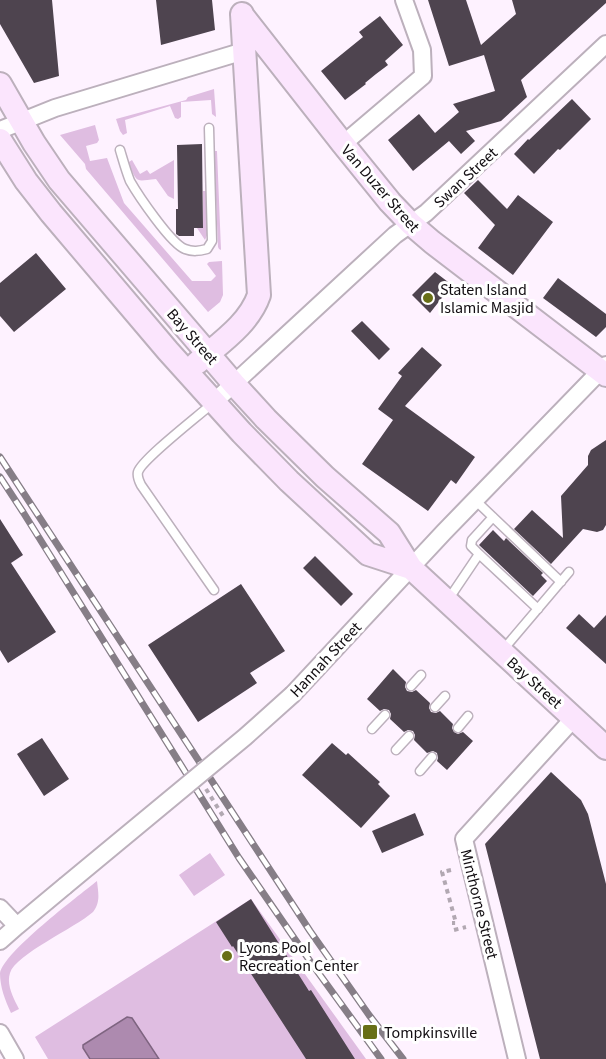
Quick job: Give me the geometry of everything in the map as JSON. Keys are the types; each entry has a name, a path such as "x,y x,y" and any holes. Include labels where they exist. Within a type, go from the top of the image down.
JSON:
{"main road":[{"name":"Van Duzer Street","path":"241,8 343,144 411,224 604,370"},
{"name":"Van Duzer Street","path":"188,372 237,328 256,304 259,295 241,8"},
{"name":"Bay Street","path":"0,84 58,180 234,384 325,477 389,533 411,568 606,748"},
{"name":"Bay Street","path":"0,140 46,207 242,433 289,481 368,554 411,568"}],"street":[{"path":"343,144 423,76 422,50 404,0"},
{"name":"Swan Street","path":"214,402 395,235 426,213 606,44"},
{"path":"0,130 55,108 244,51"},
{"name":"Hannah Street","path":"0,941 245,737 293,694 475,500 604,370"},
{"name":"Minthorne Street","path":"517,1059 464,839 574,718"},
{"path":"0,908 16,926"},
{"path":"0,1033 15,1059"}],"lane":[{"path":"120,150 130,180 152,212 182,248 195,252 207,249 212,241 209,128"},
{"path":"214,402 150,456 138,471 138,478 214,591"},
{"path":"475,500 493,517 512,542 533,562 561,582"},
{"path":"493,517 472,540 471,546 514,583 538,609"},
{"path":"447,602 479,554"},
{"path":"501,651 569,572"},
{"path":"411,686 421,675"},
{"path":"435,707 445,696"},
{"path":"372,729 385,715"},
{"path":"458,728 468,716"},
{"path":"396,750 409,736"},
{"path":"420,771 432,757"}],"path":[{"path":"207,791 223,816"},
{"path":"451,870 442,872 456,922 452,923"},
{"path":"454,930 466,927"}],"shaded area":[{"path":"214,89 216,117 212,114 211,100 181,102 181,117 178,119 175,118 170,106 125,120 127,133 123,135 120,131 116,119 186,100 188,97"},
{"path":"95,125 99,140 97,143 86,146 90,161 107,158 124,203 192,281 211,281 216,276 207,264 222,261 223,295 220,302 208,312 86,169 85,164 60,135"},
{"path":"214,151 217,151 221,250 218,247"},
{"path":"132,160 140,174 147,170 150,174 174,160 174,199 168,196 156,179 138,180 129,165"},
{"path":"203,191 206,191 208,233 205,240 197,228 203,228"},
{"path":"210,853 225,875 194,896 179,875"},
{"path":"97,881 98,901 93,912 23,958 10,973 11,992 19,1009 11,1013 1,983 0,973 4,964 42,925"},
{"name":"Lyons Pool Recreation Center","path":"251,899 366,1059 48,1059 35,1037"},
{"path":"127,1017 132,1018 159,1059 90,1059 83,1045"}],"building":[{"path":"0,0 52,0 59,76 34,83 0,24"},
{"path":"156,0 212,0 215,30 161,45"},
{"path":"428,0 466,0 481,45 516,14 512,0 606,0 606,3 521,80 527,97 501,121 466,131 475,141 461,154 449,141 413,171 388,140 419,114 435,133 459,112 453,104 495,91 484,55 449,66"},
{"path":"380,16 403,45 385,61 388,65 345,100 321,71 363,37 359,32"},
{"path":"572,99 591,119 534,174 514,154"},
{"path":"202,144 203,228 194,228 194,236 179,236 176,234 177,145"},
{"path":"478,180 507,209 518,195 553,222 513,275 478,248 495,225 464,193"},
{"path":"36,253 66,289 14,332 0,316 0,283"},
{"path":"435,272 452,285 430,313 412,295"},
{"path":"558,278 606,314 606,327 596,337 543,298"},
{"path":"362,321 390,349 379,360 351,331"},
{"path":"422,347 442,365 405,406 475,457 456,484 451,480 428,511 362,464 393,420 378,409 402,376 398,373"},
{"path":"606,440 606,525 603,530 597,532 583,529 551,564 514,529 532,510 563,538 561,496 588,465 591,450"},
{"path":"0,519 23,555 11,563 56,632 8,663 0,650"},
{"path":"493,530 504,541 506,538 543,573 541,575 547,581 533,596 479,545"},
{"path":"315,556 353,594 341,606 303,568"},
{"path":"241,584 285,651 250,673 257,683 198,722 148,645"},
{"path":"579,614 594,628 606,615 606,664 566,628"},
{"path":"393,669 406,682 407,691 416,690 430,703 431,712 440,711 453,724 454,732 458,734 463,732 473,741 447,770 437,761 437,753 433,751 427,753 414,740 413,731 404,732 390,719 389,710 380,711 367,699"},
{"path":"42,738 69,779 44,796 17,754"},
{"path":"332,743 346,755 348,753 380,782 378,784 390,796 361,828 302,775"},
{"path":"551,772 581,800 588,814 606,884 606,1059 540,1059 485,844"},
{"path":"415,813 424,835 382,853 372,831"},
{"path":"251,899 355,1059 306,1059 232,947 216,922"}],"railway":[{"path":"0,457 310,931 403,1059"},
{"path":"0,477 239,858 381,1059"}],"place":[{"name":"Staten Island Islamic Masjid","path":"428,298"},
{"name":"Lyons Pool Recreation Center","path":"227,956"},
{"name":"Tompkinsville","path":"370,1032"}]}
